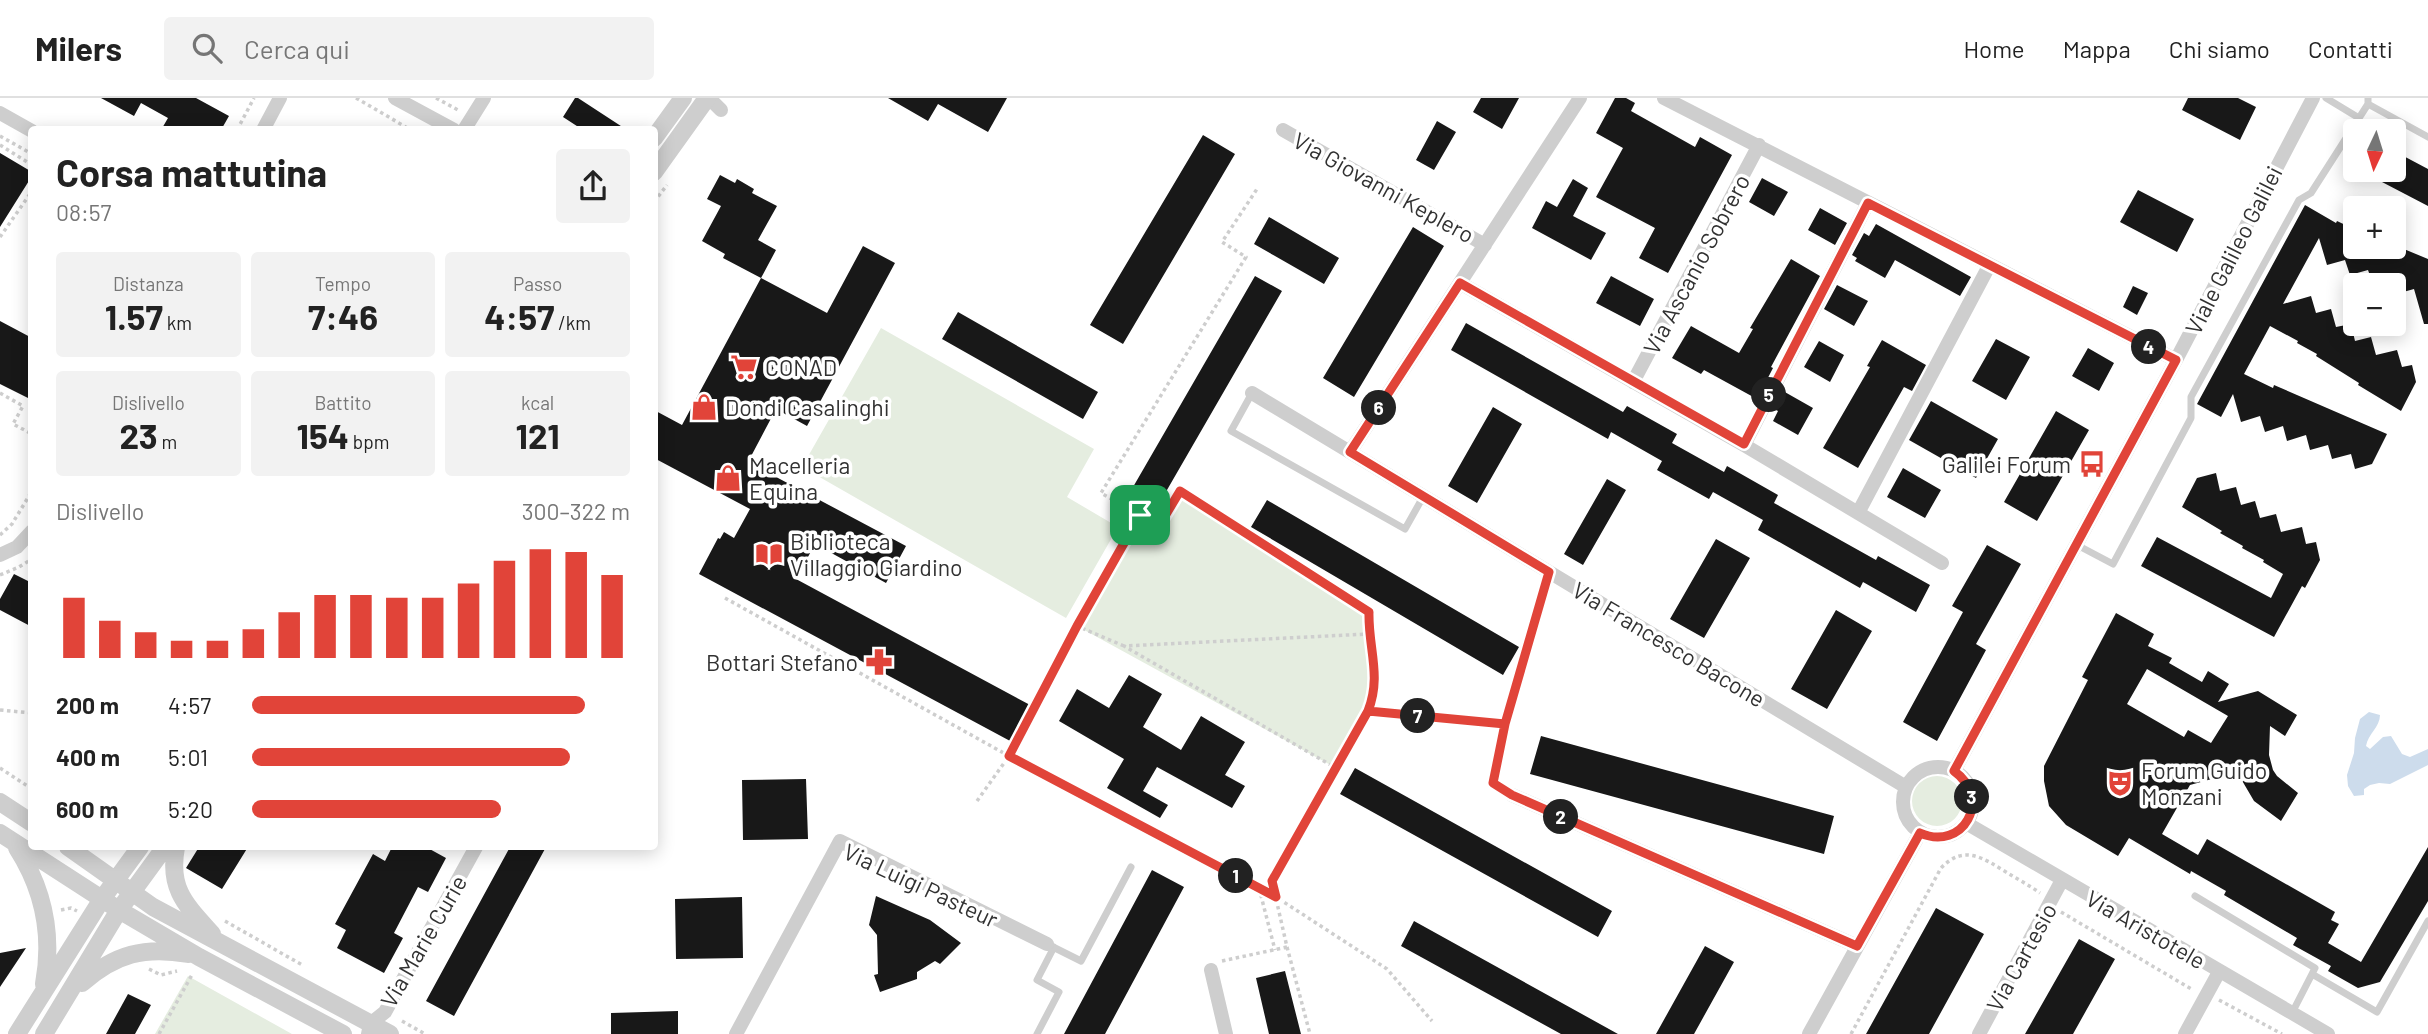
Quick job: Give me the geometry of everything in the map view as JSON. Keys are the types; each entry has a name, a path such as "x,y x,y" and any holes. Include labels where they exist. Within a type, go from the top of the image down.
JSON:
{"street":[{"path":"265,126 280,98"},
{"path":"395,98 447,126"},
{"path":"466,126 484,98"},
{"path":"658,132 683,98"},
{"name":"Via Giovanni Keplero","path":"1350,452 1580,98"},
{"path":"1664,98 2176,360"},
{"name":"Viale Galileo Galilei","path":"1954,771 2176,360 2312,98"},
{"path":"658,167 712,102"},
{"path":"0,113 28,129"},
{"name":"Via Giovanni Keplero","path":"1283,130 1485,244"},
{"name":"Via Ascanio Sobrero","path":"1633,382 1759,145"},
{"path":"1744,444 1868,203"},
{"path":"1858,513 1989,266"},
{"path":"1460,283 1744,444 1942,562"},
{"name":"Via Francesco Bacone","path":"1252,393 1906,787"},
{"path":"0,555 17,547 28,535"},
{"path":"1937,767 1954,771 1967,784 1972,794 1972,809 1966,823 1956,832 1944,836 1932,837 1920,833 1908,821 1903,810 1906,787 1915,776 1926,769 1937,767"},
{"path":"1512,795 1857,946"},
{"path":"0,802 28,821"},
{"name":"Via Aristotele","path":"1966,823 2328,1034"},
{"path":"1809,1034 1920,833"},
{"path":"7,837 119,910 196,965"},
{"path":"7,837 28,864 46,914 48,958 38,999"},
{"name":"Via Luigi Pasteur","path":"736,1034 840,841 1050,945"},
{"path":"72,850 153,906 369,1029 390,1034"},
{"path":"17,1034 102,899 138,850"},
{"path":"44,1034 119,910 163,850"},
{"path":"176,850 177,889 183,901 224,946"},
{"name":"Via Marie Curie","path":"369,1029 385,1012 474,850"},
{"name":"Via Cartesio","path":"1979,1034 2062,880"},
{"path":"68,994 101,966 132,953 166,950 343,1034"},
{"path":"1211,970 1226,1034"},
{"path":"2185,1034 2219,972"}],"lane":[{"path":"2326,98 2359,118"},
{"path":"2076,544 2113,564 2191,418 2191,397 2299,200 2311,193 2368,101 2428,137"},
{"path":"1252,393 1231,431 1405,529 1423,496"},
{"path":"1037,1034 1059,992 1037,980 1050,945 1081,961 1131,867"},
{"path":"2195,895 2315,968 2292,1013"},
{"path":"2312,974 2377,1012 2428,921"}],"path":[{"path":"239,126 254,98"},
{"path":"356,98 404,126"},
{"path":"0,136 28,152"},
{"path":"0,145 28,163"},
{"path":"1256,189 1222,242 1246,257 1101,493 1159,526 1180,491 1369,612 1368,635 1375,673 1375,694 1272,881 1310,1034"},
{"path":"0,237 28,197"},
{"path":"0,393 23,406 13,424 28,432"},
{"path":"0,535 12,524 28,498"},
{"path":"977,801 1009,756 1077,626 1140,515"},
{"path":"0,575 28,561"},
{"path":"1512,795 1493,783 1505,724 1549,572"},
{"path":"725,598 1009,756 1276,897 1387,969 1432,1021"},
{"path":"1077,626 1124,646 1336,768"},
{"path":"1124,646 1368,635"},
{"path":"0,710 28,713"},
{"path":"1368,711 1505,724"},
{"path":"0,768 28,786"},
{"path":"1259,888 1275,950"},
{"path":"217,917 313,971"},
{"path":"1211,970 1210,964 1287,947"},
{"path":"159,1034 196,965"},
{"path":"148,968 161,975 180,970"},
{"path":"385,1012 425,1034"}],"shaded area":[{"path":"881,328 1094,449 1067,497 1118,527 1066,618 802,467"},
{"path":"1179,491 1369,612 1372,701 1336,768 1077,626 1140,515 1159,526"},
{"path":"1937,776 1954,784 1962,801 1954,818 1937,826 1920,818 1912,801 1920,784"},
{"path":"188,976 292,1034 155,1034"}],"water":[{"path":"2369,712 2380,715 2366,746 2370,749 2383,737 2391,736 2402,754 2410,757 2428,749 2428,765 2390,784 2370,785 2364,789 2364,795 2354,796 2348,786 2347,775 2360,719"}],"building":[{"path":"101,98 196,98 229,116 223,126 163,126 168,118 141,103 134,116"},
{"path":"575,98 578,98 621,126 577,126 563,117"},
{"path":"888,98 1007,98 988,132 938,104 928,121"},
{"path":"1481,98 1519,98 1502,129 1473,112"},
{"path":"1615,98 1626,98 1635,103 1631,111 1695,147 1700,137 1732,155 1668,273 1639,258 1655,228 1596,197 1623,148 1596,133"},
{"path":"2188,98 2238,98 2256,107 2240,140 2182,110"},
{"path":"1437,121 1456,132 1434,170 1416,160"},
{"path":"1203,135 1235,154 1123,344 1090,325"},
{"path":"0,153 28,170 28,182 0,227"},
{"path":"2406,157 2428,169 2428,206 2382,182 2406,182"},
{"path":"720,175 735,183 737,179 754,189 752,193 777,206 758,240 776,250 761,278 723,258 725,254 702,241 721,206 707,199"},
{"path":"1762,178 1788,192 1774,216 1749,202"},
{"path":"1573,179 1588,188 1573,216 1606,233 1591,260 1532,228 1546,201 1557,207"},
{"path":"2138,190 2194,219 2177,252 2120,222"},
{"path":"2305,205 2336,223 2337,221 2343,224 2343,259 2406,259 2406,250 2428,259 2428,324 2424,324 2414,289 2406,291 2406,273 2369,273 2368,270 2349,273 2345,260 2327,265 2319,238 2283,304 2311,296 2316,313 2331,309 2336,327 2343,326 2343,336 2354,336 2355,341 2371,337 2376,355 2397,350 2402,367 2412,365 2416,382 2401,411 2358,385 2359,383 2316,356 2317,354 2297,343 2298,341 2270,326 2244,374 2387,434 2372,464 2355,469 2351,454 2332,459 2328,445 2310,450 2306,435 2287,441 2283,426 2265,432 2260,416 2241,422 2233,394 2221,417 2197,404"},
{"path":"1820,208 1847,223 1835,245 1808,230"},
{"path":"1269,217 1339,258 1324,284 1254,244"},
{"path":"1876,224 1971,277 1960,296 1895,260 1885,278 1855,261 1857,258 1852,255 1864,233 1869,236"},
{"path":"1413,227 1444,246 1354,397 1323,378"},
{"path":"863,246 895,263 807,426 776,409 748,462 906,546 886,583 815,544 796,579 1032,706 1012,742 699,574 718,538 720,539 724,532 734,538 750,509 658,460 658,412 682,425 761,278 827,313"},
{"path":"1791,259 1820,276 1771,367 1773,368 1757,399 1704,370 1701,374 1672,358 1691,326 1739,353 1753,329 1750,328"},
{"path":"1255,276 1282,291 1156,509 1129,494"},
{"path":"1611,276 1654,299 1640,326 1596,303"},
{"path":"1837,285 1868,301 1854,326 1824,309"},
{"path":"2133,286 2148,293 2137,315 2123,307"},
{"path":"958,312 1098,392 1083,419 942,339"},
{"path":"0,321 28,336 28,398 0,384"},
{"path":"1466,323 1623,412 1627,406 1677,434 1672,443 1724,472 1727,466 1778,495 1774,503 1876,560 1878,556 1930,585 1916,612 1863,582 1860,588 1758,530 1763,520 1713,492 1709,499 1657,470 1662,461 1611,432 1608,439 1451,350"},
{"path":"1996,339 2030,357 2006,400 1972,381"},
{"path":"1882,340 1926,365 1912,391 1904,387 1858,468 1823,448 1870,367 1867,366"},
{"path":"1819,341 1844,355 1830,382 1804,367"},
{"path":"2088,348 2114,363 2099,391 2072,376"},
{"path":"1783,391 1813,408 1798,435 1773,421 1778,411 1774,409"},
{"path":"1931,401 1998,439 1976,478 1909,440"},
{"path":"1493,407 1522,424 1477,503 1448,486"},
{"path":"2056,411 2089,430 2037,521 2004,502"},
{"path":"1903,468 1941,490 1925,518 1887,497"},
{"path":"2216,473 2220,491 2236,487 2241,505 2255,501 2260,518 2276,514 2281,532 2302,527 2306,544 2316,542 2320,560 2305,588 2302,586 2274,637 2141,566 2157,537 2271,598 2283,574 2220,533 2222,531 2182,507 2197,478"},
{"path":"1607,479 1626,490 1583,565 1564,554"},
{"path":"1267,500 1519,647 1503,675 1251,527"},
{"path":"1716,539 1750,558 1704,638 1670,619"},
{"path":"1987,545 2021,564 1976,644 1986,650 1937,741 1903,722 1963,612 1952,606"},
{"path":"14,574 28,581 28,625 0,610 0,599"},
{"path":"1836,610 1872,631 1827,709 1791,689"},
{"name":"Forum Guido Monzani","path":"2116,613 2154,634 2148,646 2172,658 2169,663 2202,682 2208,671 2229,684 2218,702 2258,691 2297,715 2285,736 2270,726 2269,755 2273,770 2298,793 2281,821 2254,801 2237,772 2190,785 2162,834 2198,855 2207,839 2335,912 2331,920 2339,924 2328,943 2361,962 2428,847 2428,901 2380,982 2358,988 2328,971 2331,966 2293,945 2297,938 2224,895 2226,891 2191,871 2190,874 2129,838 2118,856 2066,825 2049,806 2044,766 2088,680 2082,677","holes":["2147,669 2228,716 2211,743 2188,730 2184,737 2127,704"]},
{"path":"1129,675 1162,694 1143,727 1181,750 1201,716 1245,742 1225,775 1245,786 1232,808 1157,767 1143,791 1168,805 1160,818 1107,788 1124,759 1059,721 1077,689 1109,708"},
{"path":"1541,736 1834,816 1824,854 1530,774"},
{"path":"1355,768 1612,911 1598,937 1340,794"},
{"path":"806,779 808,839 743,840 742,780"},
{"path":"197,850 246,850 222,889 186,868"},
{"path":"390,850 431,850 446,858 428,892 418,887 394,933 403,938 384,973 337,948 346,930 335,924 373,854 385,861"},
{"path":"508,850 544,850 454,1016 426,1001"},
{"path":"1152,870 1184,887 1105,1034 1064,1034"},
{"path":"876,896 930,920 961,943 940,964 935,961 917,972 917,979 880,992 874,975 878,974 877,935 869,925"},
{"path":"742,897 743,958 676,959 675,899"},
{"path":"1936,908 1984,934 1929,1034 1866,1034"},
{"path":"1414,921 1618,1034 1561,1034 1401,946"},
{"path":"2079,939 2115,959 2073,1034 2025,1034"},
{"path":"1705,946 1734,962 1694,1034 1656,1034"},
{"path":"26,948 0,987 0,953"},
{"path":"1285,971 1301,1034 1269,1034 1256,978"},
{"path":"128,994 151,1005 135,1034 106,1034"},
{"path":"678,1011 678,1034 611,1034 611,1013"}],"place":[{"name":"CONAD","path":"744,367"},
{"name":"Dondi Casalinghi","path":"704,407"},
{"name":"Galilei Forum","path":"2092,464"},
{"name":"Macelleria Equina","path":"728,478"},
{"name":"Biblioteca Villaggio Giardino","path":"769,554"},
{"name":"Bottari Stefano","path":"879,662"},
{"name":"Forum Guido Monzani","path":"2120,783"}],"route":[{"path":"1140,515 1077,626 1009,756 1276,897 1272,881 1368,711 1505,724 1493,783 1512,795 1857,946 1920,833 1932,837 1956,832 1971,814 1973,802 1970,789 1954,771 2176,360 1868,203 1744,444 1460,283 1350,452 1549,572 1505,724 1436,718 1368,711 1375,694 1373,656 1368,635 1369,612 1180,491 1159,526 1140,515"}]}
